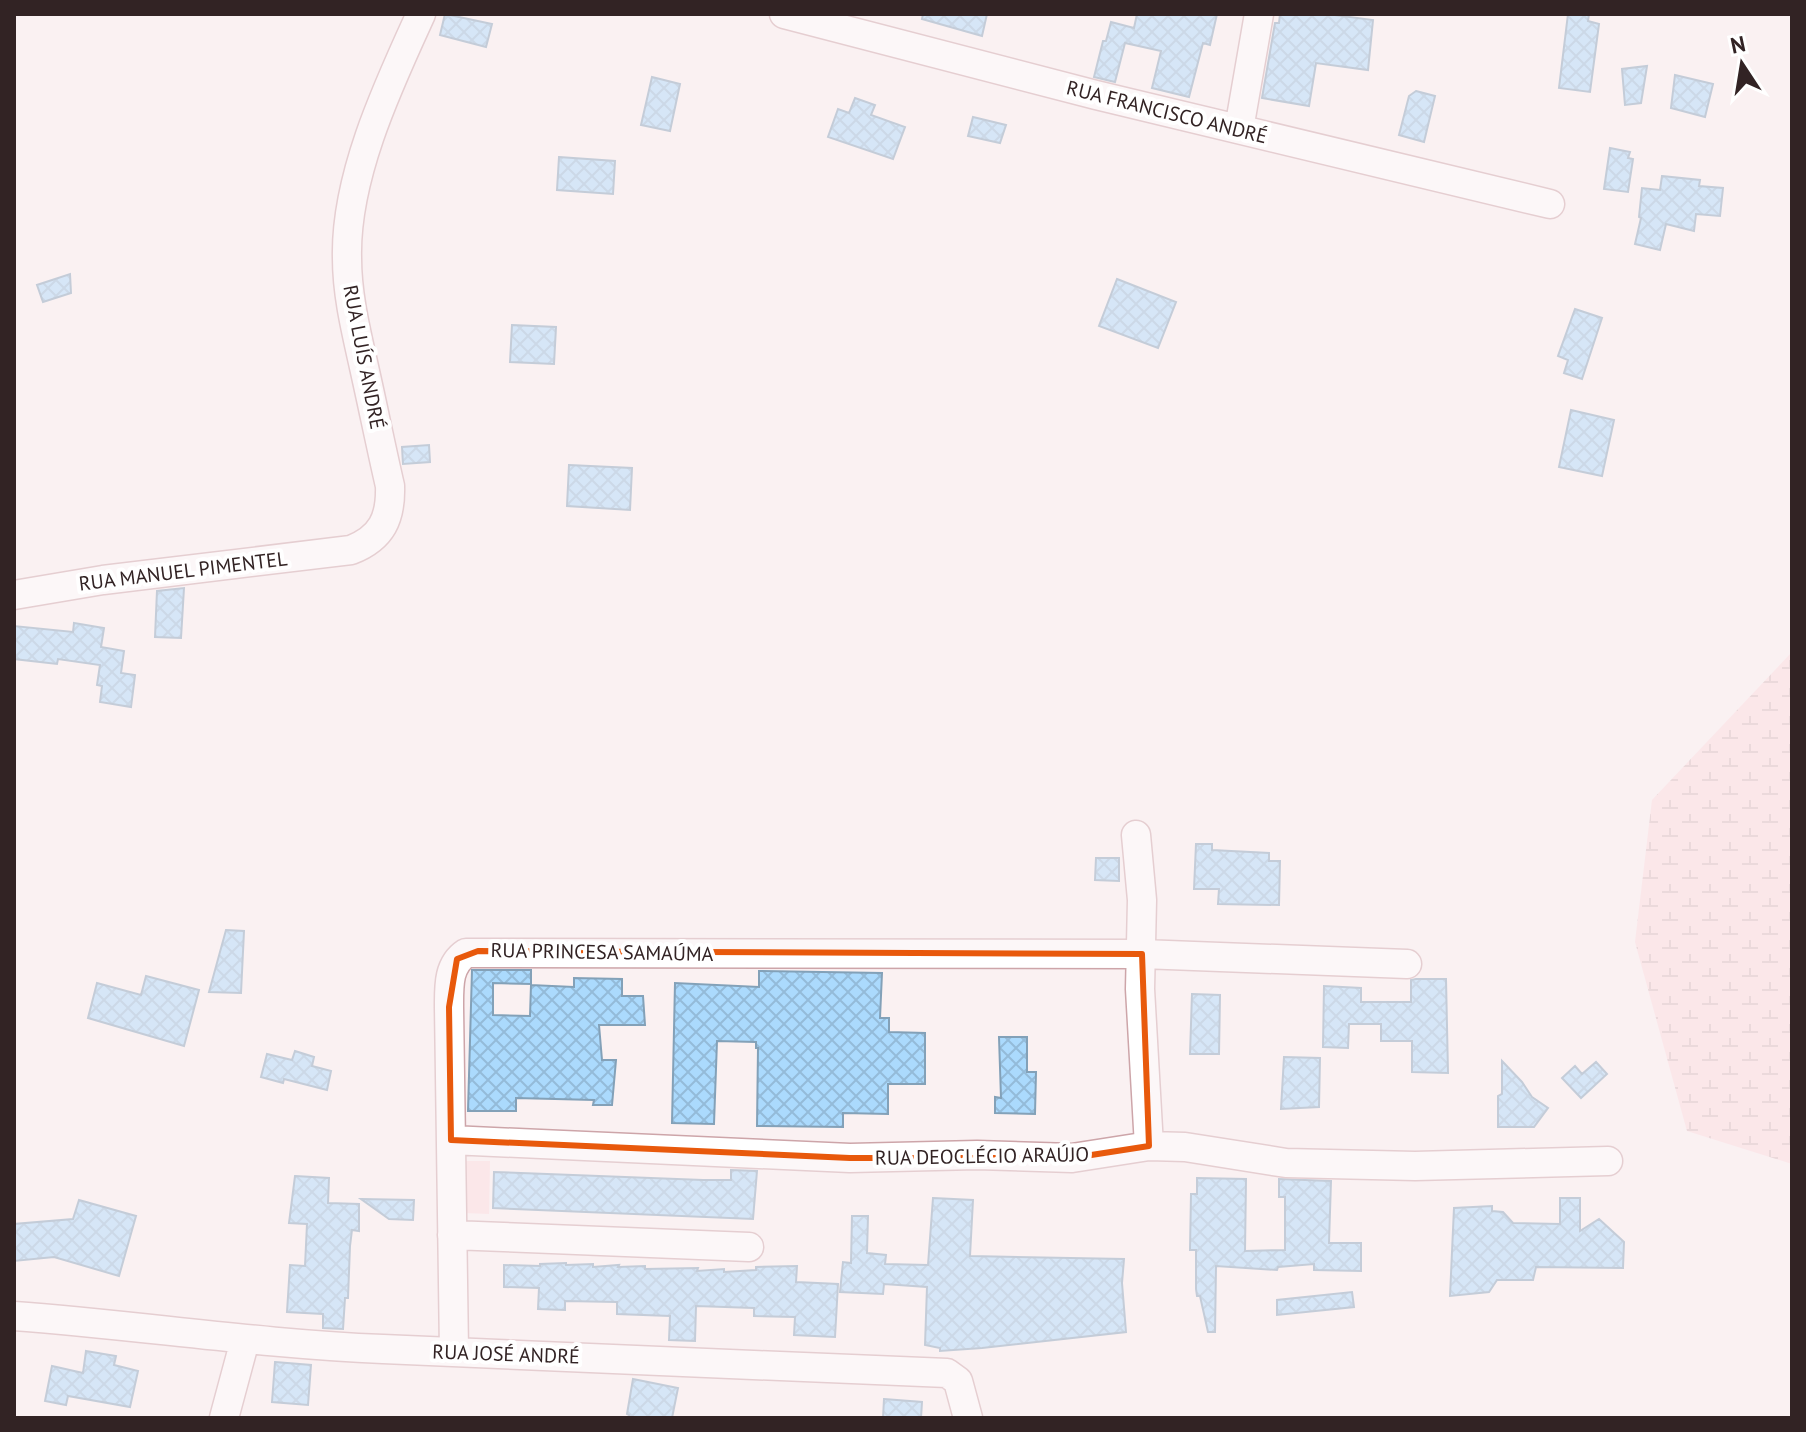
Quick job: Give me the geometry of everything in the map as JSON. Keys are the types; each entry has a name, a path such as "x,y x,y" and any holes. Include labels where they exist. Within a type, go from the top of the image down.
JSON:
{"street":[{"name":"RUA LUÍS ANDRÉ","path":"351,550 368,543 379,532 391,504 390,486 349,289 349,227 372,128 421,14"},
{"name":"RUA FRANCISCO ANDRÉ","path":"784,14 1096,95 1550,204"},
{"path":"1239,129 1259,14"},
{"name":"RUA MANUEL PIMENTEL","path":"14,595 103,580 351,550"},
{"path":"1136,835 1142,900 1143,1058 1149,1146"},
{"name":"RUA PRINCESA SAMAÚMA","path":"454,1351 450,985 457,959 466,953 1142,954"},
{"path":"1142,954 1407,964"},
{"name":"RUA DEOCLÉCIO ARAÚJO","path":"451,1140 850,1158 977,1155 1072,1158 1149,1146 1185,1147 1286,1163 1415,1166 1608,1161"},
{"path":"452,1235 749,1247"},
{"name":"RUA JOSÉ ANDRÉ","path":"14,1316 102,1322 245,1340 383,1349 947,1373 958,1381 968,1418"},
{"path":"224,1418 245,1340"}],"highlighted area":[{"path":"478,951 1142,954 1149,1146 1072,1158 850,1158 451,1140 449,1007 457,959"}],"green space":[{"path":"1792,652 1792,1164 1687,1131 1635,942 1652,800"},
{"path":"465,1161 490,1161 489,1214 465,1213"}],"building":[{"path":"445,14 492,24 486,47 440,35"},
{"path":"923,14 987,14 982,36 922,19"},
{"path":"1137,14 1217,14 1210,45 1203,43 1189,97 1152,88 1161,51 1125,43 1115,82 1094,77 1111,22 1134,28"},
{"path":"1280,14 1327,14 1373,20 1368,70 1316,63 1309,106 1262,98 1275,23 1279,23"},
{"path":"1568,14 1589,14 1588,21 1599,24 1590,92 1559,88"},
{"path":"1647,66 1641,103 1625,105 1622,69"},
{"path":"1675,75 1713,84 1705,117 1671,108"},
{"path":"652,77 680,84 670,131 641,125"},
{"path":"1416,91 1435,96 1424,142 1399,135 1409,96"},
{"path":"855,98 875,105 871,115 905,127 893,159 828,137 838,109 849,113"},
{"path":"973,117 1006,125 1000,143 968,136"},
{"path":"1610,148 1630,152 1628,158 1633,159 1628,192 1604,189"},
{"path":"559,157 615,161 613,194 557,190"},
{"path":"1662,176 1700,180 1699,186 1723,188 1720,216 1696,214 1694,231 1666,224 1660,250 1635,244 1641,218 1642,188 1660,190"},
{"path":"70,274 71,293 43,302 37,285"},
{"path":"1117,279 1176,302 1158,348 1099,326"},
{"path":"1575,309 1602,318 1582,379 1564,373 1568,360 1558,356"},
{"path":"512,325 556,327 554,364 510,362"},
{"path":"1571,410 1614,420 1602,476 1559,467"},
{"path":"429,445 430,462 403,464 402,447"},
{"path":"569,465 632,468 630,510 567,506"},
{"path":"184,588 181,638 155,637 157,591"},
{"path":"74,623 104,628 101,647 124,651 121,673 135,675 131,707 100,702 102,686 97,685 100,665 58,659 57,664 14,659 14,626 73,632"},
{"path":"1196,844 1212,844 1212,850 1269,853 1269,861 1280,861 1279,905 1218,904 1219,889 1194,889"},
{"path":"1096,858 1119,858 1119,881 1095,880"},
{"path":"226,930 244,931 241,993 209,992"},
{"path":"472,970 531,970 531,984 493,983 493,1015 530,1016 531,985 574,987 574,978 622,979 622,996 643,996 645,1025 599,1025 602,1060 616,1060 612,1105 593,1105 594,1100 516,1098 516,1111 468,1111"},
{"path":"759,971 882,973 880,1018 889,1018 889,1032 925,1033 925,1084 888,1084 888,1114 843,1113 843,1127 757,1126 756,1042 717,1041 714,1124 672,1123 675,983 759,987"},
{"path":"146,976 199,990 184,1046 88,1018 97,983 141,995"},
{"path":"1446,979 1448,1073 1412,1072 1412,1041 1381,1041 1381,1024 1349,1024 1348,1048 1323,1047 1324,986 1361,988 1361,1002 1411,1002 1411,980"},
{"path":"1192,994 1220,995 1219,1054 1190,1054"},
{"path":"999,1037 1027,1037 1027,1072 1036,1072 1035,1114 995,1113 995,1097 1001,1098"},
{"path":"295,1051 314,1057 312,1066 331,1071 327,1090 284,1079 283,1083 261,1077 267,1054 292,1060"},
{"path":"1284,1057 1320,1058 1319,1107 1281,1109"},
{"path":"1502,1061 1532,1097 1548,1108 1534,1127 1498,1127"},
{"path":"1596,1062 1607,1074 1581,1098 1562,1078 1575,1066 1582,1074"},
{"path":"731,1170 757,1171 753,1219 493,1208 494,1172 731,1180"},
{"path":"295,1176 329,1178 328,1203 359,1204 359,1231 352,1230 343,1329 323,1328 323,1314 287,1312 290,1265 305,1266 307,1224 289,1223"},
{"path":"1197,1178 1246,1179 1245,1251 1285,1250 1285,1197 1279,1197 1279,1179 1331,1181 1329,1243 1361,1243 1361,1271 1314,1270 1314,1264 1278,1267 1277,1270 1216,1266 1215,1332 1208,1332 1200,1296 1197,1296 1196,1250 1190,1250 1191,1194 1197,1194"},
{"path":"933,1198 973,1200 970,1256 1124,1259 1122,1283 1126,1332 940,1351 940,1348 925,1345 927,1287 884,1284 883,1294 840,1292 843,1262 851,1263 852,1216 868,1216 867,1253 886,1255 885,1264 928,1265"},
{"path":"1560,1198 1580,1198 1580,1231 1599,1219 1624,1242 1623,1268 1536,1267 1533,1280 1497,1280 1489,1292 1450,1296 1454,1208 1492,1206 1492,1211 1503,1212 1513,1223 1560,1224"},
{"path":"361,1199 414,1200 413,1220 389,1219"},
{"path":"79,1200 136,1216 119,1276 54,1257 14,1261 14,1224 73,1219"},
{"path":"593,1264 593,1267 645,1266 645,1269 698,1268 697,1271 724,1269 724,1272 797,1266 796,1282 838,1284 835,1337 794,1335 795,1317 754,1316 754,1308 696,1306 695,1341 669,1340 670,1316 617,1314 617,1302 565,1301 565,1310 538,1309 539,1288 504,1287 504,1265"},
{"path":"1352,1292 1354,1307 1277,1315 1277,1300"},
{"path":"86,1351 116,1356 114,1365 138,1371 130,1407 68,1396 66,1405 45,1401 52,1366 83,1373"},
{"path":"275,1362 311,1365 308,1405 272,1402"},
{"path":"633,1379 678,1388 672,1418 629,1418"},
{"path":"884,1399 922,1402 921,1418 883,1418"}]}
